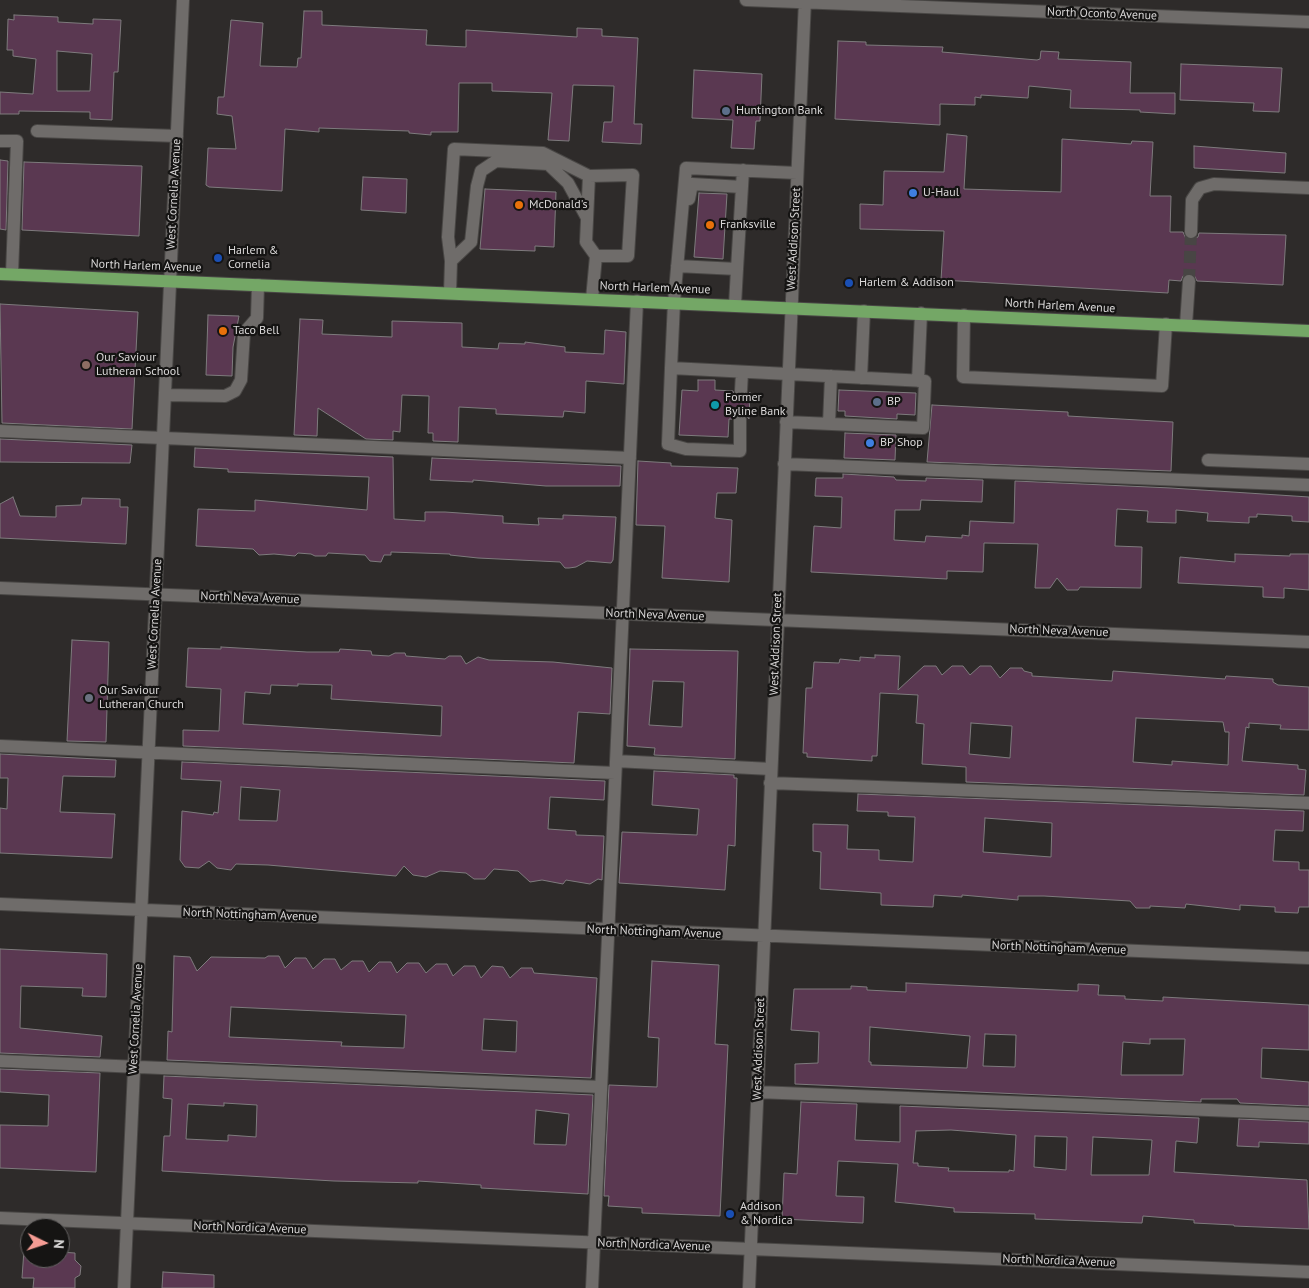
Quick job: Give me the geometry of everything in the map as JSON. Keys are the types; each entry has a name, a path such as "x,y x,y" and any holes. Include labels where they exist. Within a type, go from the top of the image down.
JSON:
{"main road":[{"name":"North Harlem Avenue","path":"6,274 1309,330"}],"street":[{"name":"West Cornelia Avenue","path":"124,1288 183,0"},
{"name":"North Oconto Avenue","path":"746,0 1309,22"},
{"name":"West Addison Street","path":"749,1288 790,307 805,1"},
{"path":"37,131 177,136"},
{"path":"0,140 17,141 6,274"},
{"path":"450,293 451,261 448,238 454,149 543,153 589,176 633,175 628,256 596,256"},
{"path":"451,261 471,242 477,186 481,171 496,161 548,164 568,183 587,218"},
{"path":"740,419 740,451 686,449 668,444 674,302 686,168 797,173"},
{"path":"735,305 743,170"},
{"path":"589,176 586,242 596,256 592,299"},
{"path":"677,266 684,257 689,195 692,184 742,187"},
{"path":"1191,232 1192,200 1200,188 1214,184 1309,188"},
{"path":"677,266 737,269"},
{"path":"1186,325 1188,281"},
{"path":"165,394 225,396 236,392 241,380 244,332 257,318 258,285"},
{"path":"592,1288 637,301"},
{"path":"861,378 864,311"},
{"path":"918,381 921,313"},
{"path":"964,315 963,377 1162,386 1166,324"},
{"path":"672,368 925,381 923,428 786,422"},
{"path":"741,391 742,372"},
{"path":"829,424 831,376"},
{"path":"0,431 630,458"},
{"path":"1208,460 1309,464"},
{"path":"784,464 1309,486"},
{"name":"North Neva Avenue","path":"0,588 1309,642"},
{"path":"0,746 615,767 771,769"},
{"path":"770,783 1309,802"},
{"name":"North Nottingham Avenue","path":"0,904 1309,958"},
{"path":"0,1061 601,1087"},
{"path":"757,1092 1309,1114"},
{"name":"North Nordica Avenue","path":"0,1218 1309,1272"}],"building":[{"path":"304,11 322,11 322,25 427,30 426,45 466,47 466,30 577,37 577,28 602,29 602,36 638,38 634,124 642,124 641,144 602,142 604,122 612,122 614,86 573,85 569,141 548,140 552,93 492,91 492,83 459,83 458,132 431,132 431,135 409,133 409,131 319,128 319,132 285,129 282,191 209,187 206,185 208,148 236,149 232,116 217,114 218,97 224,97 231,20 263,23 260,66 297,67 298,58 301,58"},
{"path":"14,15 58,17 58,22 93,24 93,19 121,20 118,72 114,72 112,120 90,119 90,112 19,111 19,114 0,114 0,92 33,94 36,59 13,56 13,50 7,50 8,19 14,20","holes":["57,51 92,54 90,91 57,91"]},
{"path":"838,41 866,42 866,45 943,47 942,52 1037,60 1040,59 1041,51 1059,52 1058,59 1131,62 1130,93 1175,93 1175,114 1140,112 1140,110 1070,108 1071,90 1029,86 1028,98 981,95 981,98 975,97 975,105 940,104 940,125 835,119"},
{"path":"1181,64 1282,68 1279,112 1253,111 1254,103 1180,100"},
{"name":"Huntington Bank","path":"694,70 762,74 760,121 756,121 754,149 731,148 733,120 692,118"},
{"path":"947,134 967,136 964,189 1061,192 1062,139 1131,144 1132,141 1153,142 1150,196 1171,196 1170,232 1183,232 1186,239 1191,240 1198,237 1199,233 1286,235 1283,285 1197,281 1194,275 1189,273 1183,276 1181,281 1169,280 1168,293 941,280 944,231 860,229 860,204 883,205 884,171 944,172"},
{"path":"1194,146 1286,153 1285,173 1194,168"},
{"path":"0,160 8,161 6,230 0,229"},
{"path":"24,162 142,166 139,236 22,230"},
{"path":"363,177 407,179 406,213 361,210"},
{"name":"McDonald's","path":"485,189 556,192 554,247 535,246 535,251 480,249"},
{"name":"Franksville","path":"699,193 727,194 723,259 694,257"},
{"name":"Our Saviour Lutheran School","path":"0,304 138,312 132,429 2,423"},
{"name":"Taco Bell","path":"208,315 239,316 233,347 232,376 206,375"},
{"path":"300,319 323,320 322,334 392,337 392,321 462,323 462,347 498,349 499,343 525,344 525,342 565,347 565,352 604,354 605,330 626,332 624,384 586,381 585,413 564,411 563,417 496,414 496,409 459,407 458,442 433,441 433,433 428,433 429,396 402,395 400,432 393,431 393,440 366,439 318,408 317,436 294,435"},
{"name":"Former Byline Bank","path":"698,380 715,380 715,390 733,391 734,395 740,399 745,398 750,392 749,419 744,412 736,412 732,419 729,419 728,437 679,435 682,390 698,391"},
{"name":"BP","path":"839,390 916,393 915,415 897,414 897,419 845,416 845,411 838,411"},
{"path":"932,405 1068,412 1068,416 1173,422 1171,471 927,462"},
{"name":"BP Shop","path":"845,433 896,435 895,460 844,458"},
{"path":"0,439 132,445 130,463 0,462"},
{"path":"195,448 393,457 394,519 425,521 425,512 445,512 503,516 503,523 539,525 538,518 563,519 563,515 616,517 613,560 611,563 587,561 576,567 565,568 560,562 391,552 391,555 384,555 381,562 370,561 365,555 328,553 326,556 315,556 298,553 295,556 259,555 253,549 196,546 198,509 255,511 255,500 367,510 369,477 228,472 228,469 194,467"},
{"path":"432,458 621,466 620,486 546,486 473,480 473,482 430,480"},
{"path":"638,461 671,463 671,466 738,468 736,493 717,493 715,518 732,520 729,582 662,578 665,526 636,525"},
{"path":"843,474 894,477 896,480 926,481 926,478 983,480 982,502 921,500 920,510 895,510 894,540 925,542 926,536 962,538 962,535 969,536 970,521 1014,523 1015,481 1309,497 1309,522 1292,521 1292,516 1257,514 1257,517 1249,517 1249,523 1207,521 1208,513 1176,510 1176,523 1147,522 1148,511 1117,509 1115,546 1142,547 1141,588 1080,587 1078,590 1067,590 1057,578 1050,588 1035,588 1038,544 984,543 983,572 947,571 947,579 811,572 814,526 841,528 842,497 815,496 816,478 843,478"},
{"path":"13,497 20,516 56,517 56,506 81,505 82,498 120,499 120,507 128,507 126,544 0,538 0,504"},
{"path":"1235,554 1290,556 1290,554 1309,554 1309,590 1284,588 1284,598 1263,597 1263,587 1178,583 1180,557 1235,562"},
{"name":"Our Saviour Lutheran Church","path":"72,640 109,642 106,742 67,741"},
{"path":"221,647 339,652 340,649 371,651 372,655 389,656 395,653 405,653 406,656 445,659 449,656 461,656 466,664 478,657 489,660 553,662 612,668 610,714 578,712 574,763 183,746 183,730 219,731 221,689 186,687 188,648 221,649","holes":["271,685 332,685 331,699 442,706 441,736 243,724 245,692 270,694"]},
{"path":"630,649 738,651 735,759 654,755 655,748 627,746","holes":["653,681 684,682 682,727 649,725"]},
{"path":"875,655 900,656 898,690 924,666 936,666 942,675 952,666 963,666 970,675 980,666 991,666 1000,678 1010,668 1022,668 1024,671 1032,673 1032,676 1112,681 1113,671 1225,679 1226,676 1273,679 1273,682 1278,685 1309,687 1309,730 1280,729 1281,725 1249,723 1249,728 1246,727 1242,761 1298,765 1298,769 1306,770 1304,795 966,782 966,767 922,764 924,724 916,723 918,695 880,693 877,756 872,756 872,761 807,757 807,753 803,753 806,688 812,688 814,662 839,663 840,659 860,661 860,657 875,658","holes":["1136,718 1223,722 1225,732 1229,732 1228,765 1172,761 1172,765 1133,762","971,723 1012,726 1010,758 969,754"]},
{"path":"0,754 116,760 115,777 63,776 60,812 115,814 112,858 0,853 0,808 7,809 8,778 0,778"},
{"path":"182,762 605,781 604,800 550,797 548,829 576,831 576,835 604,836 602,880 598,879 590,884 566,880 563,884 542,880 530,882 518,871 494,869 485,879 474,879 466,873 440,871 426,877 413,875 404,866 396,876 268,865 236,864 231,870 217,868 209,861 199,868 185,867 180,860 182,811 213,815 214,812 218,813 221,781 181,779","holes":["241,787 280,790 277,821 239,820"]},
{"path":"654,771 734,775 734,778 737,778 735,846 728,845 725,890 619,883 622,832 697,835 699,809 652,805"},
{"path":"858,794 1304,811 1303,831 1275,830 1273,861 1299,862 1299,870 1309,870 1309,907 1299,907 1298,913 1275,912 1275,907 1240,905 1240,910 1186,904 1185,908 1150,906 1150,908 1136,908 1130,901 1044,896 1018,896 1018,900 962,895 962,897 934,895 933,907 881,905 881,893 820,889 821,852 813,851 813,824 848,825 847,849 879,850 879,860 913,862 915,817 888,816 888,812 857,811","holes":["985,818 1052,823 1051,857 983,852"]},
{"path":"0,949 107,954 106,997 82,996 83,988 21,986 20,1028 102,1036 100,1057 0,1053"},
{"path":"174,956 190,957 197,971 211,957 265,958 268,956 279,956 285,968 295,958 306,958 313,969 324,959 335,959 341,970 352,961 363,961 369,972 379,962 391,962 397,973 407,963 419,963 426,973 436,964 447,964 453,976 464,966 475,966 481,978 492,966 503,967 510,978 521,968 532,968 534,973 597,978 591,1078 167,1060 168,1031 172,1032","holes":["231,1007 406,1015 404,1048 341,1046 342,1042 229,1037","484,1019 517,1021 516,1052 482,1050"]},
{"path":"652,961 719,965 715,1044 728,1045 720,1216 642,1213 642,1208 608,1206 609,1196 604,1196 609,1085 657,1087 659,1038 648,1037"},
{"path":"906,983 1078,991 1078,984 1099,985 1098,995 1125,996 1125,999 1163,1001 1163,997 1309,1005 1309,1050 1262,1048 1261,1078 1309,1082 1309,1106 1240,1103 1237,1099 1201,1099 1201,1102 795,1084 795,1064 818,1063 819,1032 791,1030 794,989 851,989 851,986 867,987 867,990 906,992","holes":["870,1027 970,1036 967,1068 871,1065 871,1062 869,1062","985,1034 1016,1035 1015,1067 983,1066","1150,1039 1185,1039 1183,1075 1121,1075 1123,1042 1150,1044"]},
{"path":"0,1069 100,1073 96,1172 0,1168 0,1125 48,1126 49,1095 0,1092"},
{"path":"164,1076 593,1095 588,1194 481,1188 481,1185 418,1181 418,1183 334,1181 162,1171 164,1136 170,1136 172,1099 163,1098","holes":["224,1103 257,1105 256,1137 228,1135 228,1141 186,1139 188,1104 224,1106","536,1110 569,1114 566,1145 534,1144"]},
{"path":"801,1102 857,1104 855,1140 900,1142 900,1106 1199,1118 1197,1143 1176,1141 1174,1172 1307,1180 1309,1229 1194,1223 1194,1220 1143,1216 1142,1223 1035,1219 1035,1214 954,1212 954,1208 895,1202 898,1164 838,1161 836,1196 864,1197 863,1223 782,1219 784,1173 797,1174","holes":["951,1130 1016,1135 1014,1171 948,1171 949,1168 918,1166 918,1163 913,1163 916,1131","1035,1136 1067,1137 1066,1170 1034,1167","1093,1137 1152,1140 1149,1175 1091,1175"]},
{"path":"1239,1119 1309,1122 1309,1144 1259,1142 1259,1147 1237,1146"},
{"path":"70,1253 75,1253 75,1260 81,1266 80,1275 75,1278 75,1288 33,1288 34,1278 22,1278 23,1268 70,1268"},
{"path":"163,1272 214,1275 214,1288 162,1288"}],"tunnel":[{"path":"1189,281 1191,232"},
{"path":"740,419 741,391"}],"place":[{"name":"Huntington Bank","path":"726,111"},
{"name":"U-Haul","path":"913,193"},
{"name":"McDonald's","path":"519,205"},
{"name":"Franksville","path":"710,225"},
{"name":"Harlem & Cornelia","path":"218,258"},
{"name":"Harlem & Addison","path":"849,283"},
{"name":"Taco Bell","path":"223,331"},
{"name":"Our Saviour Lutheran School","path":"86,365"},
{"name":"BP","path":"877,402"},
{"name":"Former Byline Bank","path":"715,405"},
{"name":"BP Shop","path":"870,443"},
{"name":"Our Saviour Lutheran Church","path":"89,698"},
{"name":"Addison & Nordica","path":"730,1214"}]}
